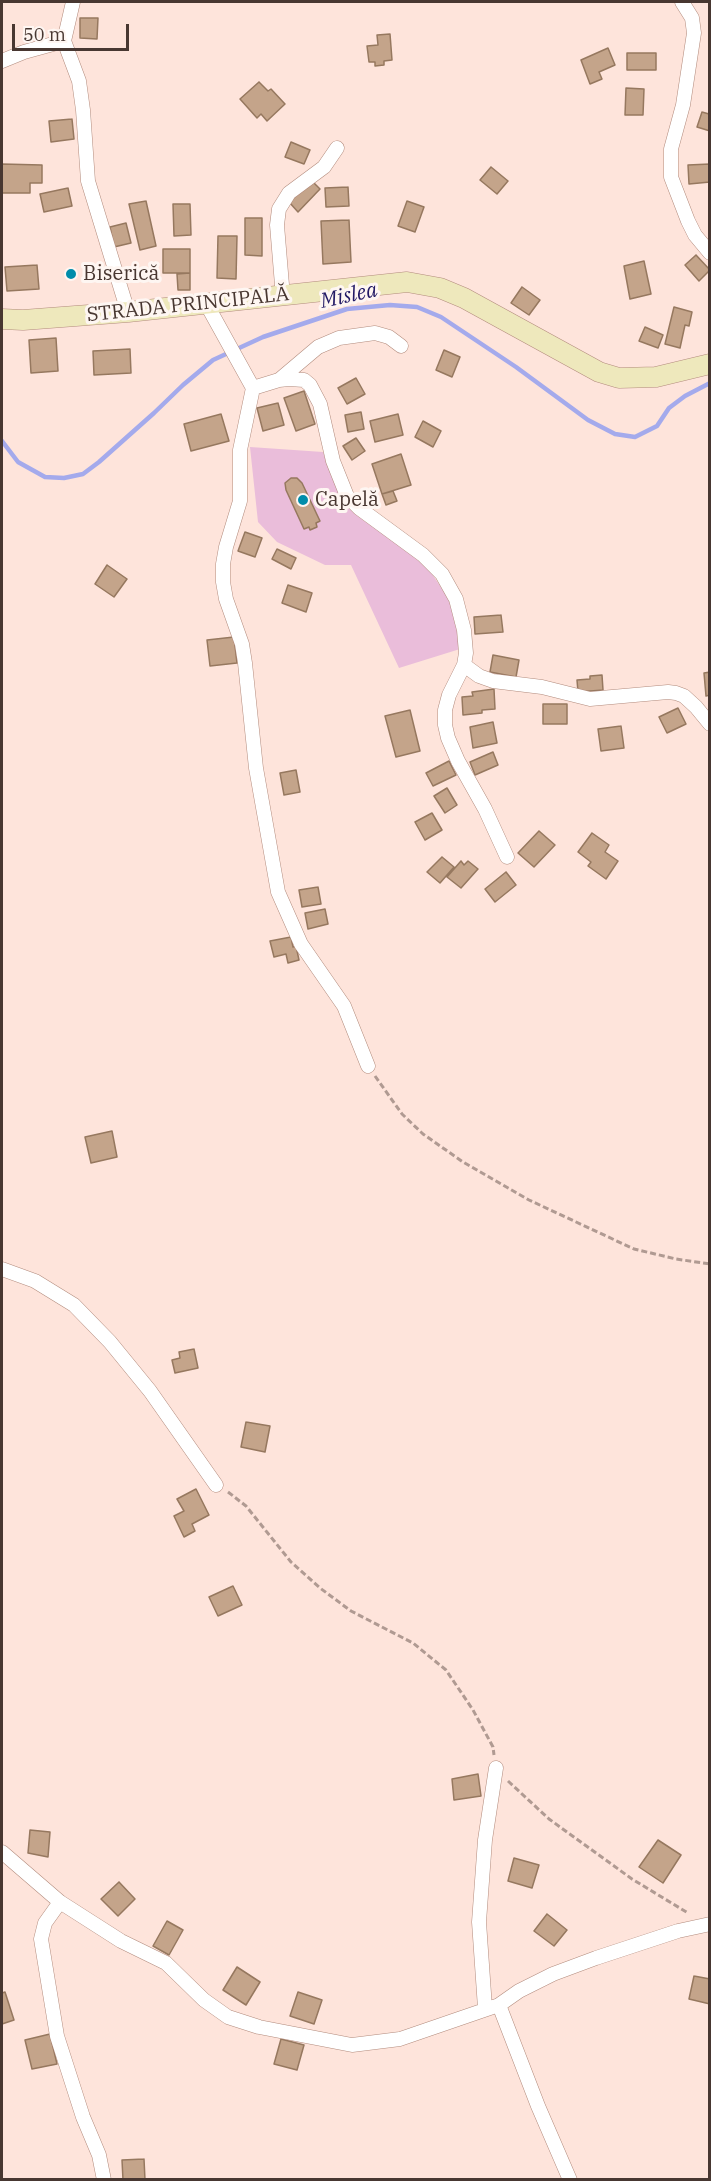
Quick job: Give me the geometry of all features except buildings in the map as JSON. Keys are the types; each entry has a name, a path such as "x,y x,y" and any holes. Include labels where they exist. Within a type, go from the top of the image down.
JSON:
{"main road":[{"name":"STRADA PRINCIPALĂ","path":"2,319 23,320 128,312 387,284 425,284 464,298 599,372 619,378 656,377 710,364"}],"street":[{"path":"73,2 64,41 79,81 88,181 128,312"},
{"path":"682,2 692,18 694,33 683,105 671,149 671,177 695,235 710,253"},
{"path":"2,61 24,52 64,41"},
{"path":"283,297 277,225 279,209 282,202 295,188 324,167 337,148"},
{"path":"207,305 250,383 240,450 240,501 223,564 226,599 242,644 246,663 256,768 278,892 301,944 344,1006 368,1066"},
{"path":"279,380 318,347 339,338 375,333 389,337 401,346"},
{"path":"250,383 297,378 304,380 315,394 323,414 333,461 347,496 359,508 423,555 442,574 456,599 464,630 466,653 464,665 449,695 445,710 448,738 507,857"},
{"path":"464,665 479,676 493,681 542,687 590,699 676,693 684,696 710,724"},
{"path":"2,1269 35,1281 74,1305 110,1342 150,1391 216,1485"},
{"path":"496,1768 485,1840 479,1922 492,2006 570,2180"},
{"path":"2,1852 60,1902 122,1941 166,1963 204,2000 228,2017 259,2027 352,2044 400,2039 492,2006 553,1974 678,1930 707,1925"},
{"path":"60,1902 45,1923 41,1939 57,2036 83,2117 99,2155 104,2180"}],"path":[{"path":"368,1066 402,1114 423,1134 462,1162 529,1200 593,1232 634,1249 710,1264"},
{"path":"216,1485 246,1506 291,1562 320,1588 351,1611 413,1643 446,1670 473,1710 493,1747 496,1768 514,1788 549,1819 632,1879 707,1925"}],"shaded area":[{"path":"250,447 323,452 344,502 363,520 401,545 430,571 449,599 458,628 460,649 399,668 351,565 325,565 277,542 258,522"}],"waterway":[{"name":"Mislea","path":"2,441 18,462 45,477 64,478 83,474 213,360 263,337 347,309 390,305 417,307 441,317 516,367 588,420 615,434 635,437 657,426 669,408 685,396 710,383"}],"place":[{"name":"Biserică","path":"71,274"},
{"name":"Capelă","path":"303,500"}]}
